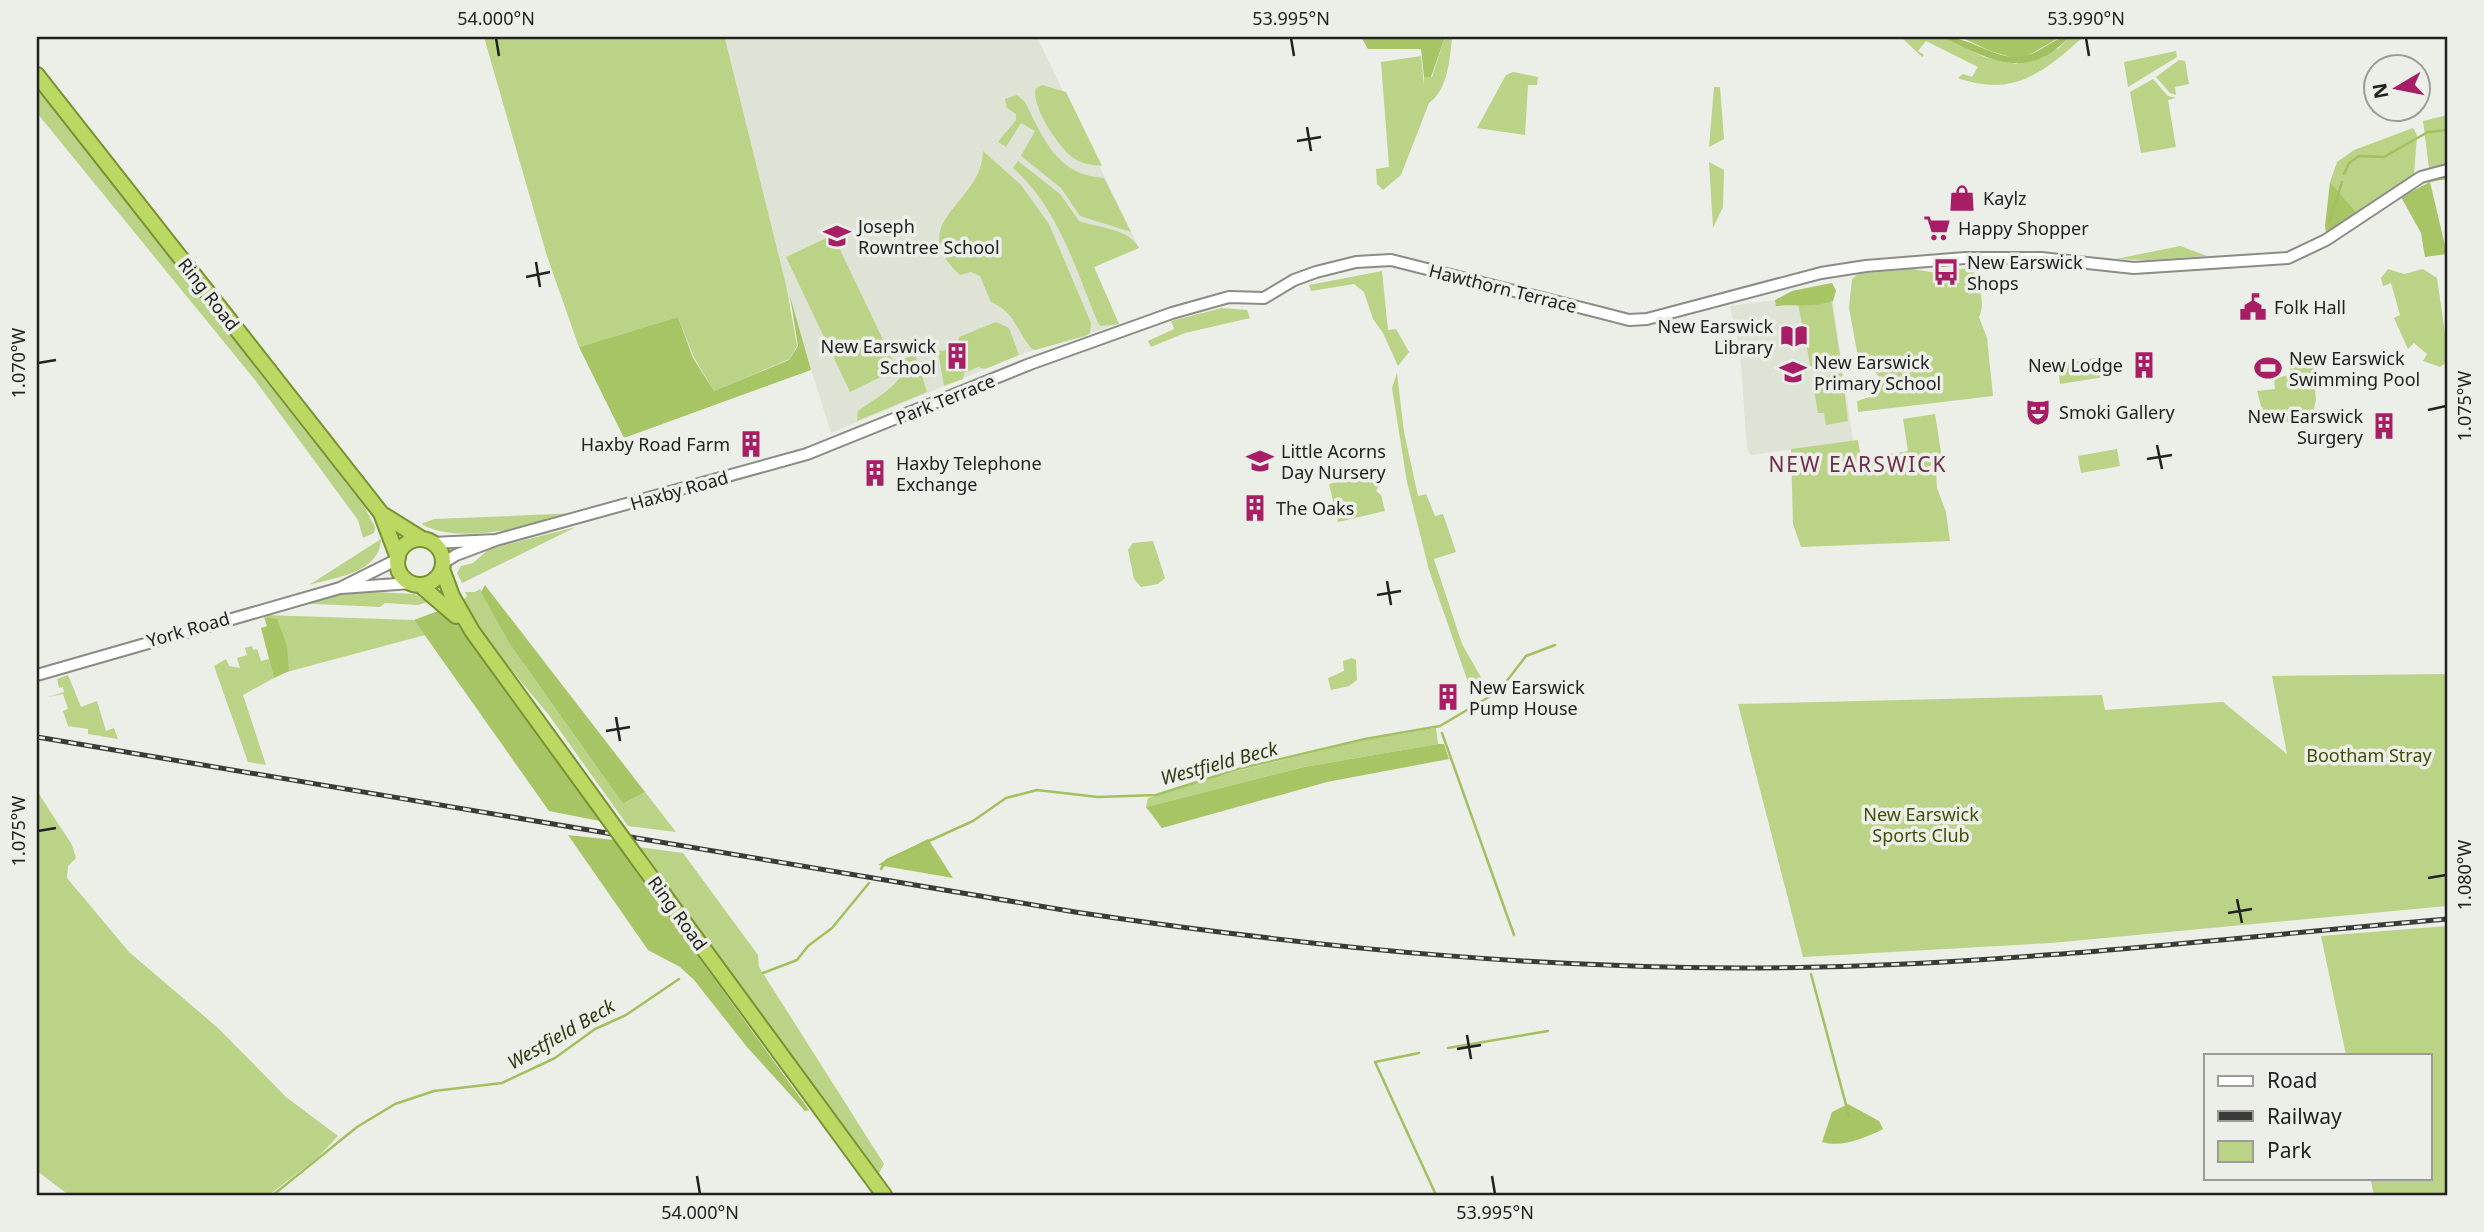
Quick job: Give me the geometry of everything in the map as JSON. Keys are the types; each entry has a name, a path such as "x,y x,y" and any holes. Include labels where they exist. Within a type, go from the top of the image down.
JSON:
{"highway":[{"name":"Ring Road","path":"37,75 381,513 398,558"},
{"name":"Ring Road","path":"381,513 427,541"},
{"path":"427,541 442,555 443,566 434,581 416,584 400,572 398,558 409,542 427,541"},
{"name":"Ring Road","path":"443,566 452,596 472,631 884,1195"},
{"name":"Ring Road","path":"416,584 444,603 472,631"}],"street":[{"name":"Hawthorn Terrace","path":"1030,364 1172,313 1229,297 1264,298 1294,280 1356,262 1377,260 1629,320 1647,319 1821,273 1890,264 1965,258 2041,258 2134,268 2275,260 2302,253 2421,177 2447,170"},
{"name":"Park Terrace","path":"860,433 1030,364"},
{"name":"Haxby Road","path":"443,566 496,540 787,460 860,433"},
{"name":"Haxby Road","path":"427,541 496,540"},
{"name":"York Road","path":"37,676 340,587 379,571 398,558"},
{"name":"York Road","path":"340,587 416,584"}],"shaded area":[{"name":"Joseph Rowntree School","path":"484,37 1037,37 1139,248 1094,267 1119,324 1019,355 831,433 788,295 797,346 790,360 714,392 693,356 678,317 579,347 547,256"},
{"path":"1361,37 1445,37 1431,77 1424,77 1421,49 1368,49"},
{"path":"1943,37 1963,40 2000,54 2019,57 2069,37 2054,51 2023,63 1992,59"},
{"path":"1961,37 2060,37 2021,60 1990,51"},
{"path":"2447,174 2447,179 2430,182 2430,178"},
{"path":"2330,182 2357,213 2326,233 2325,226"},
{"path":"2430,182 2447,254 2425,257 2421,233 2401,197"},
{"name":"New Earswick Primary School","path":"1832,283 1836,291 1833,301 1853,441 1751,455 1747,450 1740,351 1730,306 1775,300 1792,291"},
{"path":"1832,283 1836,291 1833,301 1812,305 1776,306 1775,300 1792,291"},
{"path":"790,296 811,370 624,438 579,347 678,317 693,358 714,391 789,360 798,346"},
{"path":"485,585 645,792 623,804 509,643 481,592"},
{"path":"438,611 455,621 600,821 549,811 414,620"},
{"path":"264,617 277,619 287,646 289,671 274,678 261,628 267,626"},
{"path":"1444,744 1449,759 1327,782 1162,828 1146,807 1304,767"},
{"path":"568,835 614,840 809,1110 805,1111 747,1047 694,980 680,967 648,950"},
{"path":"928,839 953,878 878,865 884,861"},
{"path":"1848,1104 1879,1121 1883,1129 1845,1143 1822,1142 1832,1112"}],"green space":[{"path":"484,37 725,39 786,285 797,346 789,359 714,391 694,357 678,317 579,347 547,256"},
{"path":"1445,37 1452,37 1444,82 1429,103 1401,175 1383,190 1377,184 1376,169 1389,167 1381,62 1421,56 1424,85 1424,77 1432,77"},
{"path":"1901,37 1943,37 1984,57 2016,64 2059,48 2069,37 2083,37 2040,71 2010,83 1995,85 1958,78 1963,74 1972,77 1978,67 1926,41 1918,51 1924,55 1922,57"},
{"path":"2176,51 2177,57 2128,87 2124,62"},
{"path":"2179,60 2185,61 2189,84 2175,87 2176,95 2170,93 2156,77"},
{"path":"1513,72 1538,77 1537,85 1528,85 1525,135 1477,128 1506,75"},
{"path":"2153,79 2168,96 2176,98 2168,100 2176,147 2141,153 2130,92"},
{"path":"1042,85 1066,92 1102,166 1075,159 1054,137 1037,105 1036,88"},
{"path":"1714,87 1720,87 1724,139 1709,147"},
{"path":"37,88 364,506 375,527 374,533 363,538 358,520 255,380 37,113"},
{"path":"1017,95 1025,102 1046,142 1063,163 1074,170 1104,178 1131,232 1080,216 1061,188 1021,156 1035,131 1021,123 1006,147 998,142 1016,120 1016,114 1007,108 1005,99"},
{"path":"2447,115 2447,164 2429,168 2423,122 2432,122 2432,119"},
{"path":"2413,128 2417,135 2414,175 2357,213 2330,182 2337,162 2354,150"},
{"path":"983,151 1021,185 1049,224 1091,323 1090,333 1085,336 1035,350 1031,348 1010,316 991,302 980,276 971,272 960,275 944,256 939,240 942,226 980,169"},
{"path":"1018,161 1060,194 1079,221 1128,236 1139,248 1094,267 1119,324 1101,326 1098,323 1054,220 1029,184 1013,168"},
{"path":"1709,162 1724,170 1723,207 1713,228"},
{"path":"833,235 897,369 850,392 786,257"},
{"path":"2180,246 2207,256 2116,259"},
{"path":"1971,268 1981,292 1979,317 1987,338 1993,396 1858,412 1857,401 1876,395 1882,384 1878,375 1858,357 1849,308 1852,279 1858,274 1912,269 1950,275 1951,270"},
{"path":"2388,269 2404,274 2423,269 2437,278 2446,340 2446,363 2440,367 2423,361 2427,354 2414,343 2408,349 2394,318 2400,315 2391,283 2383,286 2381,278"},
{"path":"1382,271 1388,330 1396,329 1409,352 1398,366 1383,333 1373,319 1364,292 1354,284 1311,291 1309,285"},
{"path":"1831,298 1841,363 1811,369 1798,304"},
{"path":"1222,308 1247,310 1250,318 1185,333 1151,347 1148,341 1174,329 1171,321"},
{"path":"996,322 1009,328 1019,355 985,369 978,367 964,373 963,379 944,386 938,351 948,350 954,364 965,359 958,344 959,337"},
{"path":"915,354 927,392 857,421 858,411 896,382 905,367 905,358"},
{"path":"2312,356 2316,400 2313,413 2293,421 2266,425 2257,391 2275,389 2274,379 2291,374 2289,359"},
{"path":"2100,357 2104,377 2060,384 2058,365"},
{"path":"1397,373 1404,432 1418,496 1426,494 1435,516 1443,514 1456,552 1434,559 1462,644 1482,679 1469,685 1429,570 1407,482 1392,388"},
{"path":"1842,373 1848,421 1826,425 1824,413 1818,413 1812,379"},
{"path":"1935,414 1941,452 1936,471 1937,488 1946,512 1950,541 1801,547 1793,524 1791,449 1858,440 1861,459 1908,451 1903,419"},
{"path":"2117,449 2120,466 2081,473 2078,456"},
{"path":"1376,473 1379,486 1376,491 1381,495 1385,511 1338,522 1329,484"},
{"path":"580,513 521,527 478,533 438,531 421,524 434,519"},
{"path":"576,527 462,583 457,573 461,566 473,563 489,549"},
{"path":"381,539 379,550 365,566 355,572 309,585"},
{"path":"1153,541 1165,578 1158,584 1141,587 1134,579 1128,550 1133,543"},
{"path":"480,589 509,643 623,804 645,792 676,832 628,826 548,714 494,649 462,601 467,596 465,592"},
{"path":"351,591 415,594 427,602 418,605 385,603 380,607 295,603"},
{"path":"266,615 414,620 425,635 283,673"},
{"path":"252,646 253,650 257,649 261,661 269,659 274,678 243,695 266,765 248,762 214,666 226,659 229,666 240,668 237,658 247,655 245,648"},
{"path":"1352,658 1356,660 1357,680 1349,686 1331,690 1328,678 1344,671 1343,661"},
{"name":"New Earswick Sports Club","path":"2447,674 2447,906 2051,943 1803,957 1738,704 2102,695 2105,710 2223,702 2287,754 2272,676"},
{"path":"68,675 81,707 97,701 106,731 114,728 118,739 88,734 88,729 68,726 63,711 68,709 63,694 48,697 64,692 63,687 59,688 57,679"},
{"path":"1436,728 1438,744 1304,767 1146,807 1148,798 1237,771 1365,740"},
{"path":"37,791 72,845 76,858 68,866 67,878 129,952 218,1028 286,1097 338,1136 318,1157 269,1195 69,1195 37,1171"},
{"path":"638,847 683,853 758,955 759,967 884,1164 878,1175"},
{"path":"2447,926 2447,1195 2374,1195 2370,1180 2432,1180 2432,1054 2346,1054 2321,936"}],"waterway":[{"name":"Westfield Beck","path":"2344,174 2349,163 2359,156 2384,157 2428,132 2447,130"},
{"name":"Westfield Beck","path":"2329,222 2342,182"},
{"name":"Westfield Beck","path":"881,869 887,860 973,821 1006,798 1037,790 1098,797 1156,795 1238,769 1365,739 1440,726 1499,691 1526,656 1555,645"},
{"path":"1442,733 1514,935"},
{"name":"Westfield Beck","path":"763,973 797,960 808,946 832,928 869,883"},
{"path":"1811,974 1849,1116"},
{"name":"Westfield Beck","path":"273,1195 357,1127 395,1104 434,1091 502,1083 555,1058 595,1029 626,1015 679,979"},
{"path":"1448,1048 1548,1031"},
{"path":"1419,1053 1375,1062 1436,1195"}],"railway":[{"path":"37,737 1075,912 1260,937 1446,956 1632,966 1819,967 2055,954 2447,919"}],"place":[{"name":"Kaylz","path":"1962,198"},
{"name":"Happy Shopper","path":"1937,228"},
{"name":"Joseph Rowntree School","path":"837,236"},
{"name":"New Earswick Shops","path":"1946,272"},
{"name":"Folk Hall","path":"2253,307"},
{"name":"New Earswick Library","path":"1794,336"},
{"name":"New Earswick School","path":"957,356"},
{"name":"New Lodge","path":"2144,365"},
{"name":"New Earswick Swimming Pool","path":"2268,368"},
{"name":"New Earswick Primary School","path":"1793,372"},
{"name":"Smoki Gallery","path":"2038,412"},
{"name":"New Earswick Surgery","path":"2384,426"},
{"name":"Haxby Road Farm","path":"751,444"},
{"name":"Little Acorns Day Nursery","path":"1260,461"},
{"name":"Haxby Telephone Exchange","path":"875,473"},
{"name":"The Oaks","path":"1255,508"},
{"name":"New Earswick Pump House","path":"1448,697"}],"district":[{"name":"NEW EARSWICK","path":"1858,464"}],"park label":[{"name":"Bootham Stray","path":"2369,755"}]}
